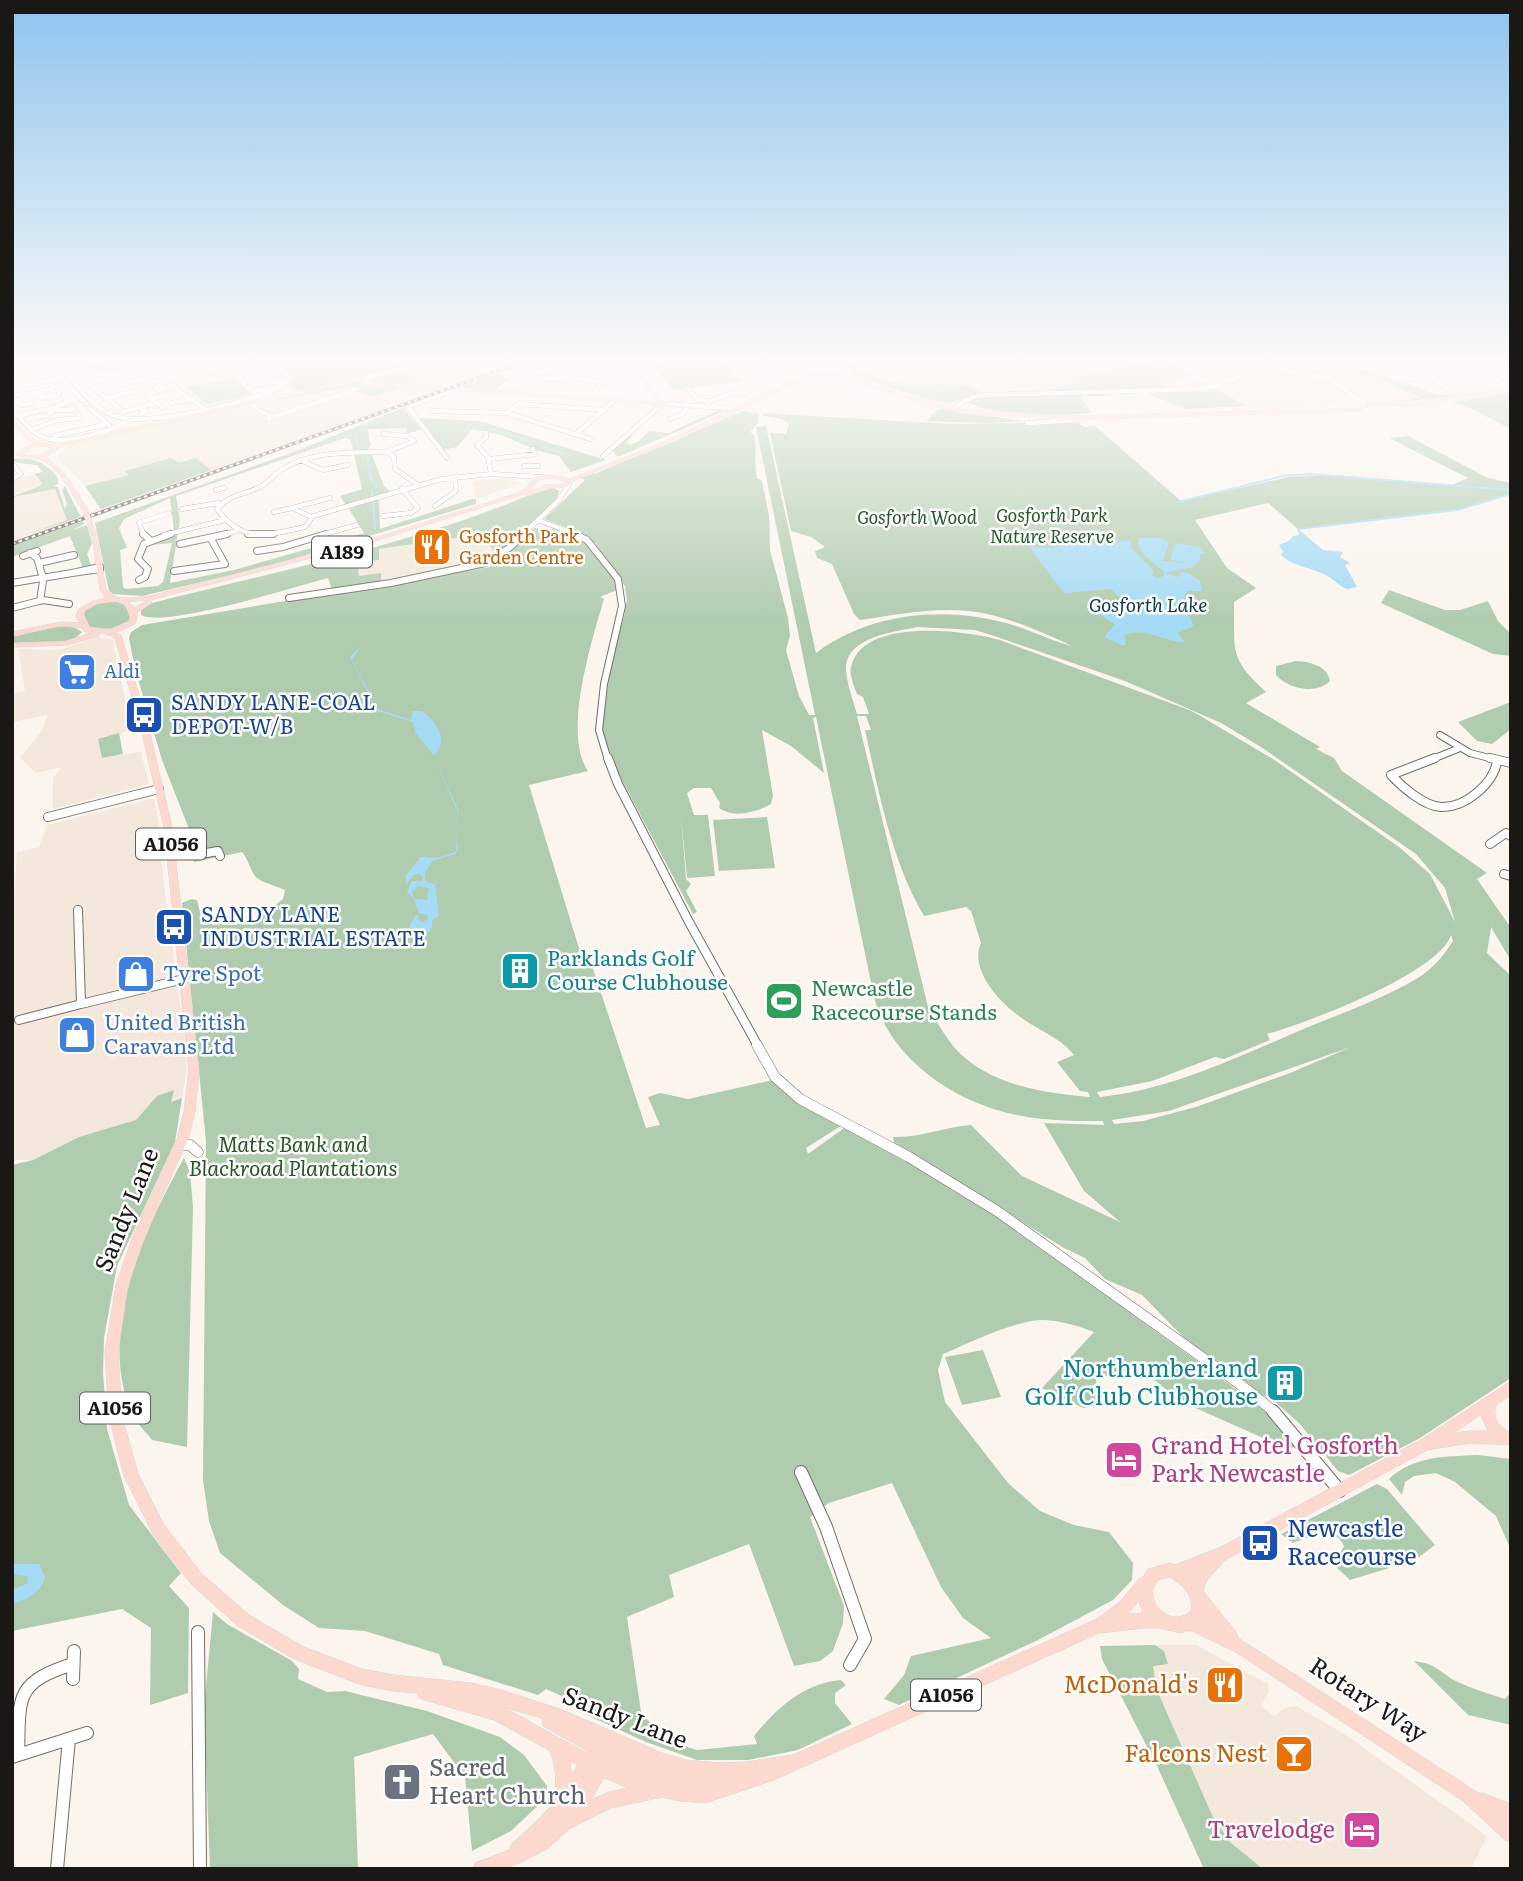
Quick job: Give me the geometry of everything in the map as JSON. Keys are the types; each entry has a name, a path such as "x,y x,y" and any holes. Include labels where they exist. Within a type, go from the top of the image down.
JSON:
{"main road":[{"path":"21,455 26,448 31,447"},
{"path":"49,457 55,447"},
{"path":"555,477 587,470 645,447"},
{"path":"533,483 552,487 570,483 656,447"},
{"path":"12,457 49,457"},
{"path":"49,457 85,510 93,532 97,592 83,609 86,628 79,639"},
{"path":"533,483 544,477 555,477 565,478 570,483"},
{"name":"A189","path":"12,632 113,599 148,598 370,541 512,497 528,490 533,483"},
{"name":"A189","path":"133,612 149,602 357,548 552,487"},
{"path":"97,568 106,595 113,599"},
{"path":"122,649 122,634 134,620 133,612 123,600"},
{"name":"A189","path":"12,632 61,624 103,632 128,626"},
{"path":"12,645 64,643 103,632"},
{"name":"Sandy Lane","path":"103,632 118,637 145,729 159,789 172,852 194,1072 191,1106 180,1145 129,1260 113,1335 111,1362 116,1420 126,1463 153,1521 189,1571 243,1622 303,1653 359,1676 406,1686 497,1713 595,1766 660,1790 694,1795 713,1794 793,1763"},
{"path":"1176,1572 1225,1553 1340,1491 1425,1444 1511,1387"},
{"path":"1491,1399 1486,1411 1487,1419 1491,1426 1510,1439"},
{"path":"1425,1444 1470,1437 1510,1439"},
{"path":"1197,1595 1184,1576 1176,1572 1158,1571 1146,1582 1144,1590 1148,1607 1161,1620 1174,1625 1190,1622 1198,1612 1197,1595 1202,1575 1225,1553"},
{"name":"A1056","path":"793,1763 1098,1626 1125,1607 1146,1582"},
{"name":"Rotary Way","path":"1197,1595 1218,1625 1241,1647"},
{"name":"A1056","path":"1098,1626 1161,1620"},
{"name":"Rotary Way","path":"1190,1622 1241,1647 1469,1795 1511,1834"},
{"name":"Sandy Lane","path":"406,1686 476,1692 524,1705 673,1764 697,1770 738,1772 793,1763"},
{"path":"524,1705 603,1751 646,1770 678,1778 707,1778 738,1772"},
{"path":"554,1742 565,1768 565,1786 559,1818"},
{"path":"481,1869 543,1842 603,1751"},
{"path":"559,1818 609,1800 660,1790"},
{"name":"Rotary Way","path":"1469,1795 1511,1812"}],"street":[{"path":"182,508 219,503 231,496 261,487 281,470 300,460 321,455 387,452 400,447"},
{"path":"438,447 447,458"},
{"path":"479,447 489,459 491,474"},
{"path":"608,455 616,447"},
{"path":"387,452 394,457 395,469 417,484"},
{"path":"489,459 521,458 537,452"},
{"path":"521,458 523,467 538,466"},
{"path":"300,460 318,471 348,466"},
{"path":"12,479 21,474 13,465"},
{"path":"292,508 311,517 355,506 402,488 455,477 491,474 544,477"},
{"path":"435,503 456,491 455,477"},
{"path":"526,477 533,483"},
{"path":"289,598 374,586 476,566 502,554 538,520 570,483"},
{"path":"552,487 562,493"},
{"path":"383,516 416,511 419,507 402,488"},
{"path":"220,489 231,496"},
{"path":"274,512 327,499"},
{"path":"219,503 217,509 236,531"},
{"path":"150,540 143,535 139,523 168,515"},
{"path":"307,526 311,517"},
{"path":"143,579 149,566 138,559 143,545 150,540 225,520"},
{"path":"538,520 562,527 587,540 618,579 622,606 604,684 599,730 604,748 618,784 689,922 775,1077 800,1098 909,1157 996,1211 1241,1385 1277,1413 1340,1491"},
{"path":"255,551 290,547 323,533 357,525"},
{"path":"180,544 211,539 236,531 269,534 307,526 323,533"},
{"path":"174,571 225,564 211,539"},
{"path":"23,556 34,552 39,564 43,580 40,601"},
{"path":"39,564 74,554"},
{"path":"35,583 97,568"},
{"path":"12,583 51,580"},
{"path":"12,608 40,601 72,602 62,609"},
{"path":"1440,735 1460,748 1497,762 1511,763"},
{"path":"1460,748 1391,775 1440,807 1480,790 1496,772 1497,762"},
{"path":"48,817 159,789"},
{"path":"1490,844 1506,833 1511,836"},
{"path":"172,852 181,850 195,855 218,851 220,856"},
{"path":"78,910 81,1004"},
{"path":"19,1020 184,979"},
{"path":"180,1145 190,1145 198,1152"},
{"path":"801,1472 826,1527 865,1640 850,1665"},
{"path":"198,1632 200,1869"},
{"path":"73,1679 74,1657 34,1678 25,1688 16,1710 15,1756 87,1733"},
{"path":"57,1869 69,1739"}],"shaded area":[{"path":"68,447 291,447 12,547 12,480 43,472 54,486 67,520 100,509 85,486 57,457"},
{"path":"504,478 522,483 476,499 472,481"},
{"name":"Gosforth Park Garden Centre","path":"483,534 496,555 487,560 381,582 359,576 357,563 379,560 379,549"},
{"path":"99,637 113,640 131,730 99,739 103,758 141,752 149,784 53,809 53,778 62,767 36,773 20,758 43,729 47,715 12,722 12,694 25,691 18,649 58,650"},
{"path":"154,799 159,824 163,878 184,1034 187,1065 182,1098 171,1102 173,1090 157,1096 136,1120 79,1137 33,1160 12,1160 12,933 17,852 39,847 47,825"},
{"path":"1155,1645 1196,1645 1268,1684 1269,1692 1261,1706 1274,1716 1285,1708 1296,1706 1346,1735 1487,1836 1471,1869 1263,1869 1230,1842 1212,1815 1156,1688 1153,1665 1168,1664 1164,1651"}],"green space":[{"path":"307,447 319,447 176,496 180,520 170,583 234,570 364,533 349,509 379,497 380,529 476,499 476,504 269,566 142,596 113,594 109,591 95,523","holes":["170,498 174,530 151,545 172,543 163,582 158,586 126,589 123,587 120,550 127,548 119,528 124,519"]},
{"path":"352,447 370,447 367,451 354,452"},
{"path":"529,447 563,447 606,460 571,472 559,456"},
{"path":"617,447 641,447 620,456 616,456 613,450"},
{"path":"659,447 755,447 757,478 762,481 769,516 770,550 788,618 790,636 786,650 799,696 809,715 815,715 760,447 771,447 816,653 859,629 883,621 932,614 1006,623 1072,646 1009,620 969,611 928,611 860,620 854,614 832,564 817,558 815,551 825,547 811,537 791,531 773,447 1119,447 1181,501 1289,477 1335,475 1452,485 1468,478 1406,447 1429,447 1488,478 1511,483 1511,494 1457,510 1298,529 1268,503 1195,520 1227,568 1256,588 1234,602 1234,632 1239,661 1266,692 1246,703 1320,747 1316,749 1334,758 1342,771 1487,873 1477,879 1511,928 1511,961 1491,927 1487,953 1511,976 1511,1378 1420,1438 1349,1475 1338,1471 1299,1423 1272,1399 1260,1394 1188,1342 1142,1295 1105,1279 1085,1258 1064,1248 894,1143 893,1137 971,1125 1022,1176 1120,1222 1084,1191 1044,1123 1104,1125 1103,1121 1028,1117 994,1109 949,1089 928,1075 894,1040 874,997 816,717 813,718 824,773 791,746 762,730 773,796 771,804 759,810 738,814 719,808 720,803 711,788 694,788 687,793 694,815 708,815 715,876 687,878 681,816 686,879 691,884 686,891 697,912 693,914 617,771 602,730 611,663 627,600 625,586 595,543 576,531 544,519 585,480 581,477","holes":["917,627 975,630 1125,681 1221,723 1261,747 1416,854 1445,888 1455,922 1430,874 1399,847 1273,759 1192,711 1000,640 940,631 894,634 874,640 859,651 851,667 851,677 857,694 863,697 869,714 857,714 846,670 853,650 872,638","857,716 866,716 871,730 865,730 887,825 903,872 924,916 966,907 971,911 981,943 979,963 988,984 1011,1010 1055,1038 1074,1055 1057,1062 1080,1091 1088,1092 1090,1097 1017,1085 983,1070 967,1060 954,1047 929,1011","1451,935 1453,941 1426,972 1408,984 1366,1004 1180,1079 1127,1093 1100,1097 1097,1092 1152,1081 1215,1057 1224,1059 1270,1040 1267,1034 1340,1008 1398,980 1441,950","1351,1047 1290,1073 1196,1107 1143,1121 1114,1124 1112,1120 1169,1111"]},
{"path":"354,454 372,455 384,486 390,491 347,507 340,496 362,489"},
{"path":"171,458 179,463 196,458 211,470 101,509 85,486 129,475 124,471"},
{"path":"12,459 32,460 49,468 58,478 58,484 53,486 58,487 65,509 67,504 62,490 65,486 81,517 25,535 67,520 55,489 12,497 40,486 42,483 35,474 43,472 37,465 18,463"},
{"path":"554,488 559,491 557,500 496,555 483,534 379,549 379,560 357,563 359,576 381,573 381,582 332,590 328,578 202,611 155,618 141,615 141,610 152,603 400,540 497,508 543,489"},
{"path":"83,521 84,524 72,530 87,525 92,543 87,554 91,565 83,568 70,536 12,557 12,546"},
{"name":"Matts Bank and Blackroad Plantations","path":"556,526 586,541 617,582 617,590 600,597 604,599 582,686 578,734 581,755 588,771 529,785 578,945 580,950 584,949 593,969 646,1128 660,1125 648,1097 660,1093 688,1099 773,1080 844,1124 806,1148 808,1154 847,1126 992,1213 1269,1413 1297,1444 1290,1450 1180,1401 1152,1378 1132,1370 1096,1378 1097,1406 1083,1408 1042,1388 1094,1332 1068,1324 1030,1321 991,1333 943,1354 938,1370 945,1402 1008,1483 1040,1511 1074,1525 1109,1532 1133,1563 1132,1580 1113,1600 1038,1640 899,1705 884,1699 904,1675 911,1656 991,1638 963,1618 941,1587 892,1483 829,1503 810,1517 844,1606 843,1623 833,1651 820,1661 794,1666 749,1544 669,1575 674,1597 627,1617 641,1712 666,1741 697,1750 757,1744 754,1736 792,1699 828,1682 841,1680 846,1685 835,1693 835,1703 852,1724 798,1750 748,1760 697,1760 646,1742 576,1710 573,1701 546,1689 538,1695 443,1665 439,1654 365,1631 319,1628 283,1605 220,1553 209,1521 203,1480 206,1141 182,903 191,899 197,900 201,916 213,922 235,925 255,919 264,913 283,899 285,890 255,876 242,852 194,862 189,829 162,760 135,669 129,638 131,632 142,625 489,567 534,528 551,530"},
{"path":"1389,590 1445,610 1460,610 1488,601 1498,621 1511,634 1511,656 1493,654 1381,603"},
{"path":"114,601 125,605 130,617 128,622 110,629 90,627 84,615 88,608"},
{"path":"72,626 82,632 74,639 63,642 12,643 12,637"},
{"path":"1296,661 1322,668 1330,681 1310,689 1295,687 1276,675 1276,666"},
{"path":"1511,702 1511,729 1492,744 1477,741 1458,722"},
{"path":"119,733 123,754 102,758 98,739"},
{"path":"767,817 775,868 719,871 713,820"},
{"path":"174,1090 171,1102 182,1098 175,1142 117,1266 104,1338 103,1372 107,1429 129,1505 181,1573 169,1586 189,1608 188,1693 150,1705 151,1628 122,1609 12,1631 12,1165 33,1160 79,1137 136,1120 157,1096"},
{"path":"184,1158 190,1172 193,1207 187,1447 152,1440 137,1422 123,1384 119,1351 122,1317 141,1249 154,1216"},
{"path":"983,1350 1001,1397 962,1405 945,1357"},
{"path":"1478,1455 1511,1459 1511,1550 1496,1516 1455,1482 1436,1473 1414,1476 1405,1482 1402,1495 1389,1479 1420,1461"},
{"path":"1377,1484 1387,1489 1435,1545 1415,1560 1350,1580 1334,1565 1344,1546 1340,1539 1321,1534 1293,1543 1281,1534"},
{"path":"213,1612 227,1624 292,1661 299,1669 298,1679 327,1692 345,1691 427,1711 500,1737 524,1755 547,1786 547,1797 511,1831 472,1851 465,1777 433,1734 354,1757 358,1869 210,1869 204,1707"},
{"path":"1155,1645 1164,1651 1168,1664 1153,1666 1156,1688 1212,1815 1230,1842 1263,1869 1204,1869 1157,1766 1102,1659 1100,1646"},
{"path":"1414,1661 1429,1664 1458,1682 1505,1699 1511,1692 1511,1725 1468,1715"}],"water":[{"name":"Gosforth Lake","path":"1100,529 1100,536 1090,540 1093,543 1131,540 1131,548 1154,571 1152,575 1157,578 1164,576 1164,571 1142,552 1138,538 1162,538 1169,543 1163,561 1185,563 1170,559 1176,543 1200,547 1205,553 1200,555 1201,559 1194,567 1165,573 1179,577 1180,573 1186,572 1200,581 1202,591 1187,591 1184,597 1193,612 1189,615 1194,626 1178,633 1185,642 1140,632 1125,635 1126,644 1123,646 1104,637 1115,624 1097,613 1115,610 1120,597 1111,589 1066,593 1030,547 1056,548 1087,531"},
{"path":"1298,529 1323,550 1343,552 1340,557 1350,563 1345,565 1357,587 1347,589 1323,574 1292,563 1281,555 1283,551 1279,545 1299,535"},
{"path":"361,646 352,660 372,697 369,706 411,720 413,711 421,711 436,726 441,744 433,755 458,809 457,826 457,810 432,753 415,732 413,722 381,712 370,713 361,708 371,698 350,657"},
{"path":"456,837 458,849 455,854 432,861 425,873 425,881 435,884 439,916 432,920 432,928 428,933 412,932 409,927 416,915 419,915 418,919 423,922 428,919 427,915 419,913 414,899 427,900 429,888 418,886 412,892 414,898 407,892 412,881 422,881 423,878 420,874 413,875 406,885 406,875 421,857 438,858 456,852"},
{"path":"12,1564 39,1564 45,1577 41,1587 33,1595 12,1604 12,1590 28,1583 27,1576 12,1574"}],"waterway":[{"path":"545,447 564,454"},
{"path":"363,454 367,456 371,479 378,486 372,490 372,496"},
{"path":"1178,502 1283,476 1309,474 1511,490"},
{"path":"1298,529 1457,510 1511,494"},
{"path":"373,501 375,529"}],"railway":[{"path":"12,544 285,447"}],"place":[{"name":"Gosforth Park Garden Centre","path":"432,547"},
{"name":"Aldi","path":"77,672"},
{"name":"SANDY LANE-COAL DEPOT-W/B","path":"144,715"},
{"name":"SANDY LANE INDUSTRIAL ESTATE","path":"174,927"},
{"name":"Parklands Golf Course Clubhouse","path":"520,971"},
{"name":"Tyre Spot","path":"136,974"},
{"name":"Newcastle Racecourse Stands","path":"784,1001"},
{"name":"United British Caravans Ltd","path":"77,1035"},
{"name":"Northumberland Golf Club Clubhouse","path":"1285,1383"},
{"name":"Grand Hotel Gosforth Park Newcastle","path":"1124,1460"},
{"name":"Newcastle Racecourse","path":"1260,1543"},
{"name":"McDonald's","path":"1225,1685"},
{"name":"Falcons Nest","path":"1294,1754"},
{"name":"Sacred Heart Church","path":"402,1782"},
{"name":"Travelodge","path":"1362,1830"}],"park label":[{"name":"Gosforth Wood","path":"917,518"},
{"name":"Gosforth Park Nature Reserve","path":"1052,526"}]}
